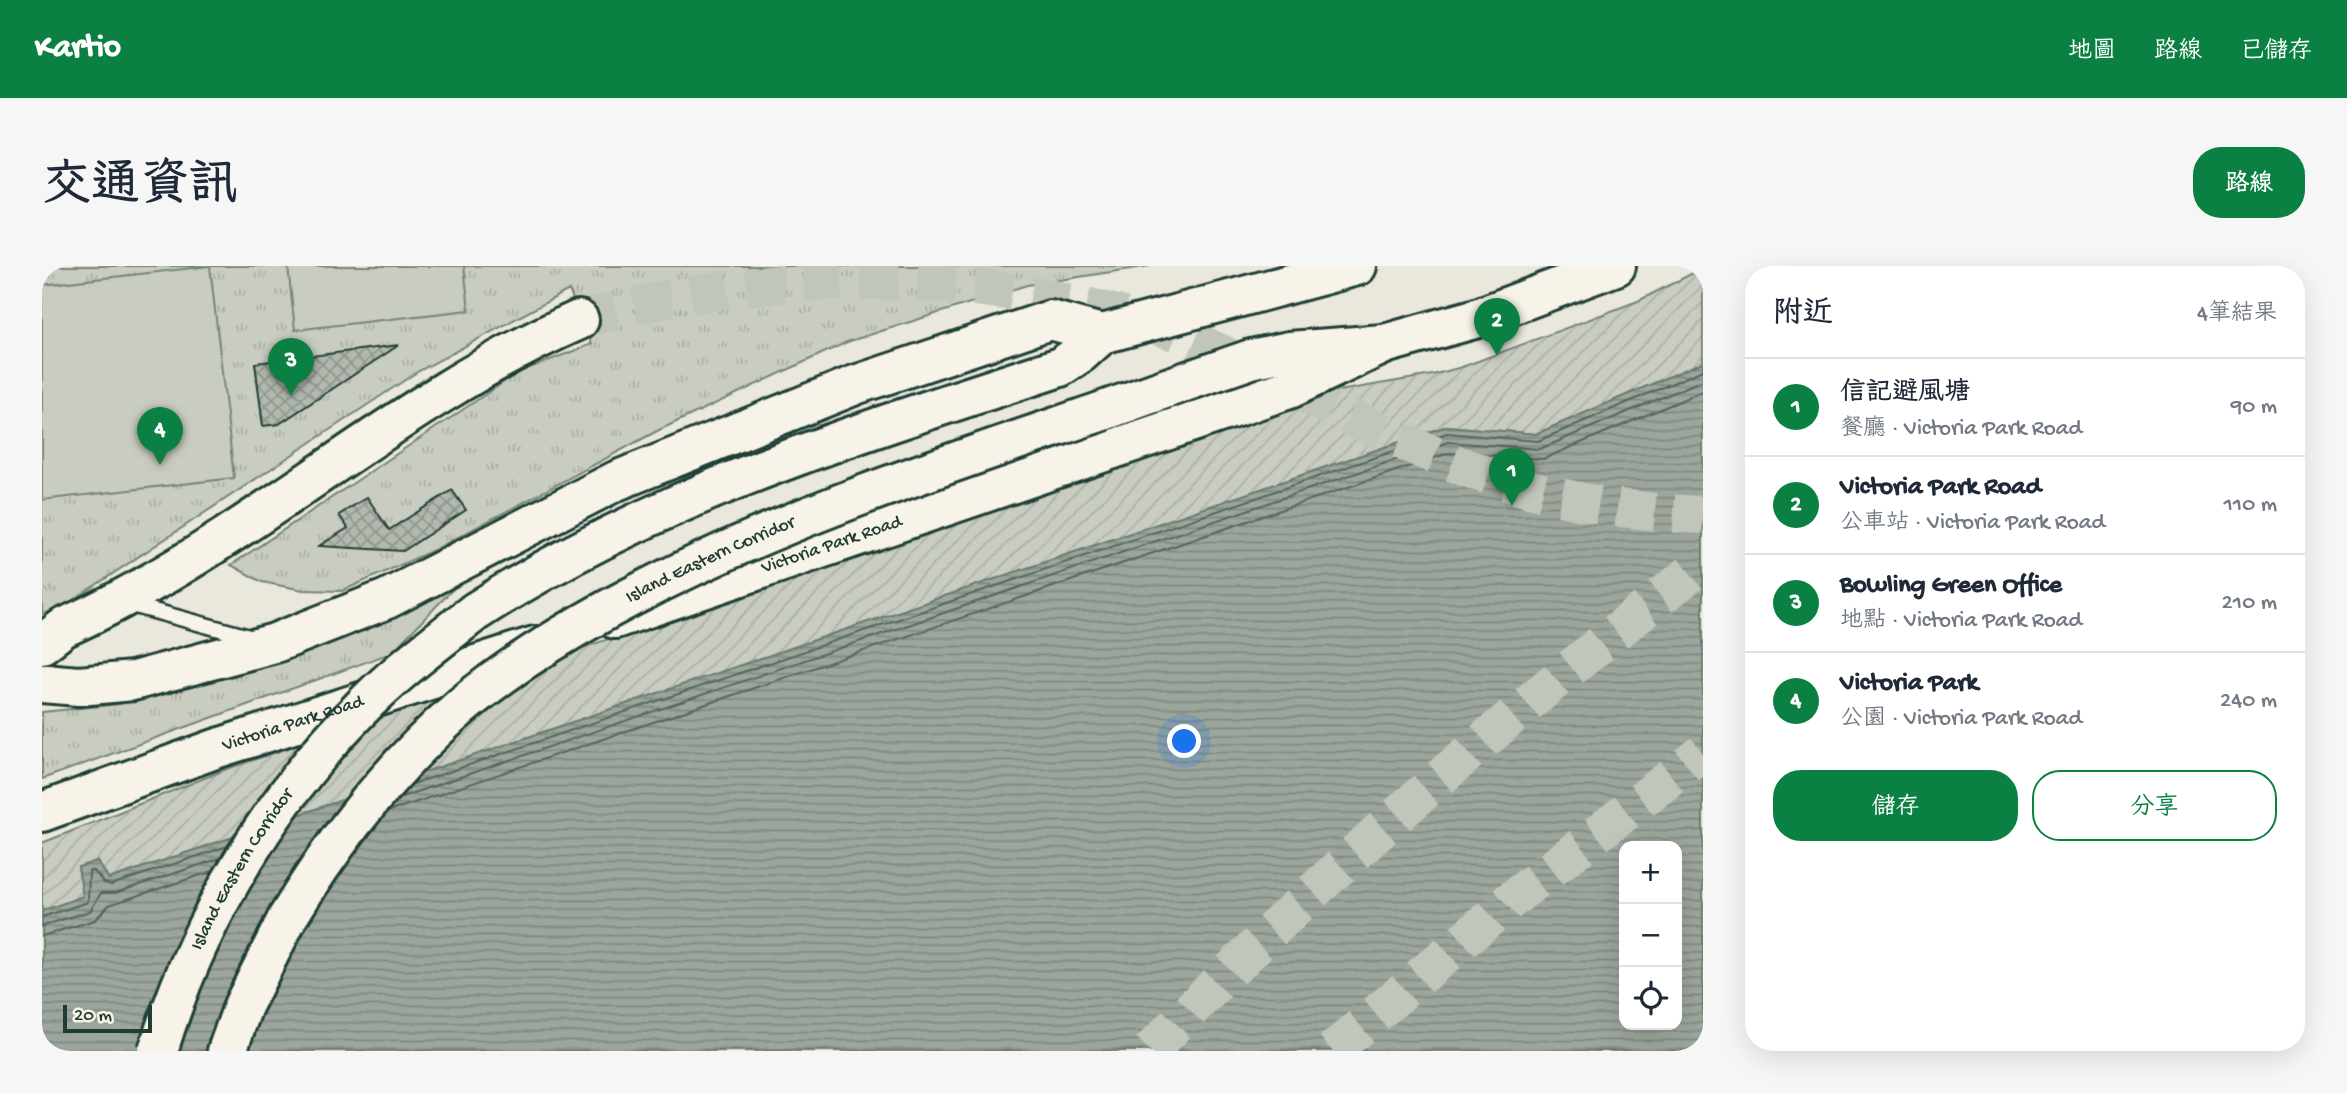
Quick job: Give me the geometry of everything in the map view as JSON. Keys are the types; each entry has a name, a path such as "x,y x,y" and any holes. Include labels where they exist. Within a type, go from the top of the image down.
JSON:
{"main road":[{"path":"42,683 79,686 133,681 275,643 387,600 506,541 616,481 855,385 1050,320 1102,334 1357,266"},
{"name":"Victoria Park Road","path":"42,812 215,749 568,635 1289,390 1384,344 1474,319 1616,266"},
{"path":"42,644 63,628 206,552 440,393 526,344 579,320"},
{"name":"Island Eastern Corridor","path":"158,1051 196,950 252,846 288,793 369,700 475,612 532,575 703,491 861,432 1060,366 1082,353 1102,334"},
{"name":"Island Eastern Corridor","path":"228,1051 243,1006 263,964 319,865 353,818 411,754 463,706 505,672 600,613 751,538 871,491 1251,359 1289,351 1384,344"}],"lane":[{"path":"117,601 275,643"}],"green space":[{"path":"42,266 1150,266 1027,285 847,342 659,430 434,550 342,591 303,590 262,582 231,565 519,372 592,344 569,290 417,372 58,610 42,614"},
{"path":"210,266 234,478 42,500 42,285"},
{"path":"288,266 464,266 469,310 295,330"},
{"path":"1703,268 1703,362 1536,434 1447,426 109,879 97,861 78,868 84,896 42,911 42,843 227,769 1333,392 1432,375 1462,367 1638,301"},
{"path":"454,588 391,653 42,779 42,712 120,704"}],"water":[{"path":"1703,362 1703,1051 42,1051 42,911 83,896 78,867 97,861 109,879 1447,426 1536,434"}],"building":[{"path":"399,345 279,424 263,426 255,363"},
{"path":"452,490 466,510 403,551 319,546 348,528 339,515 367,497 389,530"}],"tunnel":[{"path":"579,320 652,302 726,290 801,283 877,281 952,285 1027,294 1100,310 1172,331 1399,440 1492,477 1540,492 1600,505 1703,515"},
{"path":"1150,1051 1281,921 1418,797 1558,678 1703,564"},
{"path":"1332,1051 1512,899 1703,753"}],"place":[{"name":"Victoria Park Road","path":"1497,356"},
{"name":"Bowling Green Office","path":"291,396"},
{"name":"Victoria Park","path":"160,465"},
{"name":"信記避風塘","path":"1512,506"}]}
